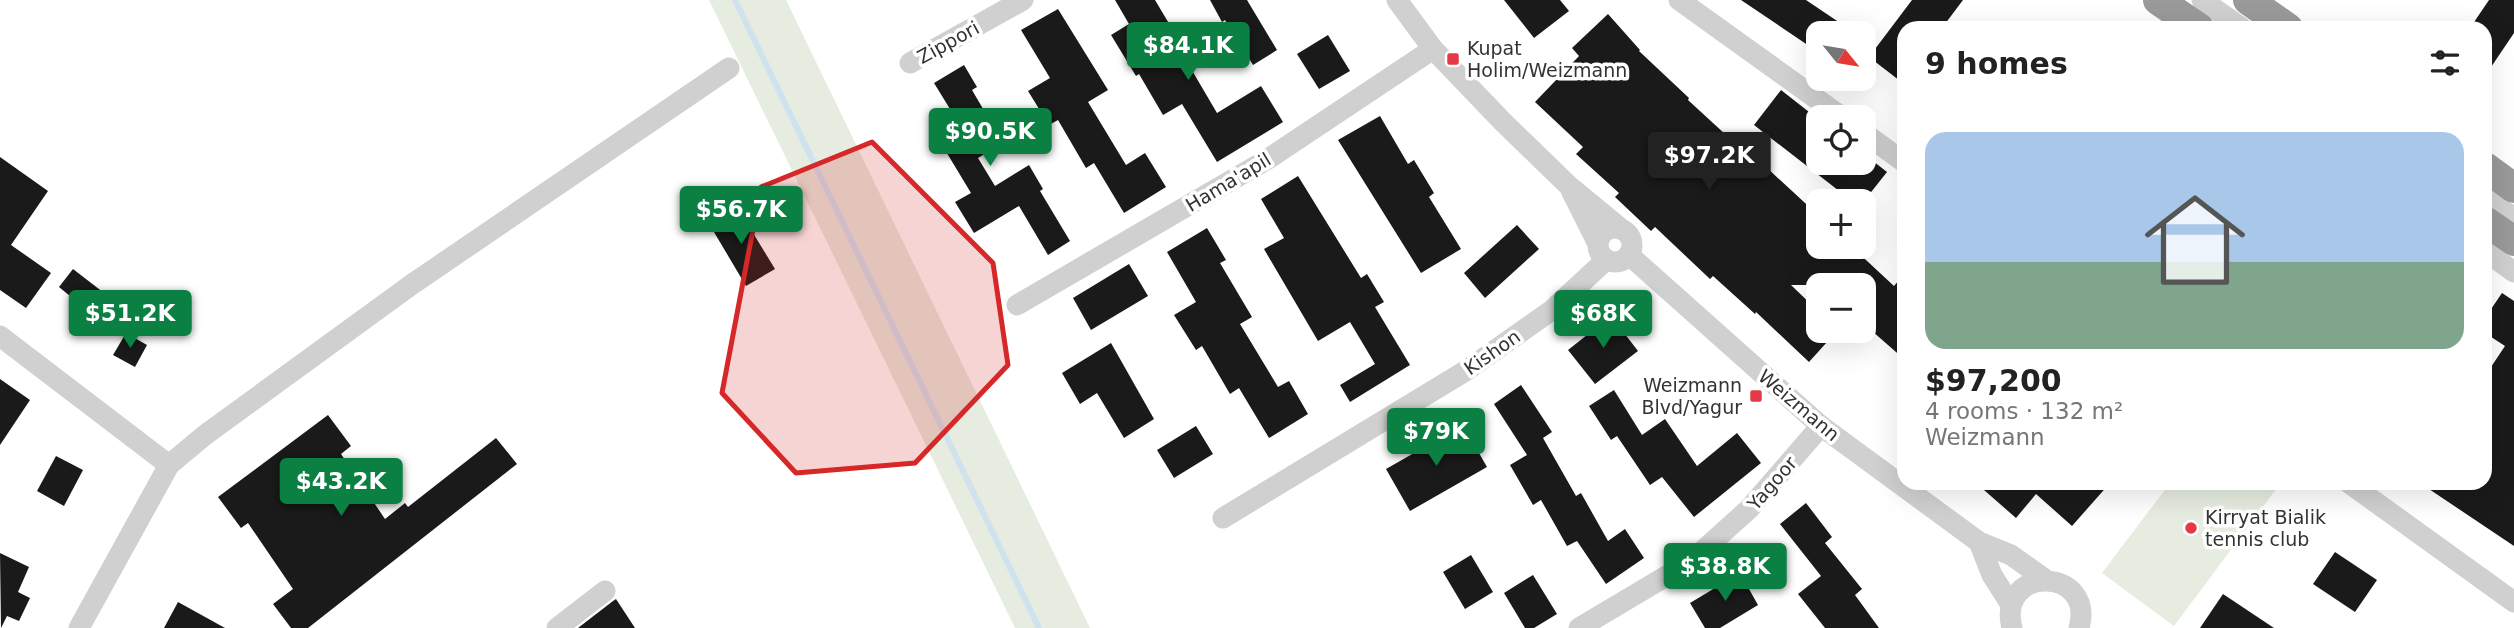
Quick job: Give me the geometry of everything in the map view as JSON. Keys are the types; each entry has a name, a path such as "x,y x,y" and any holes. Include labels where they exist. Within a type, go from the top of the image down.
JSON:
{"highway":[{"path":"2158,0 2189,21"},
{"path":"2248,0 2278,21"},
{"path":"2492,172 2514,188"},
{"path":"2492,226 2514,241"}],"street":[{"name":"Zippori","path":"910,63 1023,0"},
{"path":"1397,0 1433,48 1502,121 1568,185 1624,229 1633,244 1629,255 1621,261 1602,252 1568,185"},
{"path":"1679,0 1825,105"},
{"path":"2202,0 2232,21"},
{"name":"Hama'apil","path":"1017,305 1268,159 1433,48"},
{"path":"79,628 169,465 205,435 411,285 729,68"},
{"path":"1876,142 1897,157"},
{"path":"2492,202 2514,218"},
{"path":"1602,252 1602,233 1607,229 1619,227"},
{"name":"Kishon","path":"1223,518 1467,370 1552,310 1602,252"},
{"name":"Weizmann","path":"1629,255 1821,426 1897,482"},
{"path":"2492,256 2514,272"},
{"path":"0,336 169,465"},
{"name":"Yagoor","path":"1579,628 1690,562 1749,509 1821,426"},
{"name":"Weizmann","path":"1908,490 1979,542 2011,555 2046,580 2062,584 2077,598 2080,608 2079,628"},
{"path":"2359,490 2514,602"},
{"path":"1979,542 2010,620"},
{"path":"2010,620 2021,589 2030,583 2046,580"},
{"path":"557,628 605,591"}],"highlighted area":[{"path":"872,142 993,263 1008,365 915,463 796,473 722,393 761,187"}],"shaded area":[{"path":"709,0 786,0 1090,628 1015,628"},
{"name":"Kirryat Bialik tennis club","path":"2165,490 2276,490 2174,626 2102,573"}],"building":[{"path":"1115,0 1155,0 1183,47 1180,50 1217,113 1261,86 1283,122 1217,162 1182,104 1163,115 1139,74 1136,76 1111,35 1129,24"},
{"path":"1210,0 1247,0 1277,50 1253,65 1225,20 1222,22"},
{"path":"1504,0 1560,0 1569,11 1534,38"},
{"path":"1741,0 1806,0 1837,21 1806,21 1806,44"},
{"path":"1912,0 1963,0 1947,21 1897,21 1897,79 1876,62 1876,48"},
{"path":"2489,0 2514,0 2514,33 2492,66 2492,21 2475,21"},
{"path":"1058,9 1108,90 1088,102 1126,165 1145,153 1166,187 1124,213 1094,163 1086,168 1058,120 1049,125 1028,91 1050,78 1021,30"},
{"path":"1608,14 1639,51 1689,98 1688,100 1806,204 1806,259 1865,259 1894,286 1897,282 1897,353 1876,334 1876,273 1806,273 1806,285 1791,285 1806,299 1806,343 1826,343 1809,362 1756,312 1755,314 1713,276 1710,279 1655,227 1651,231 1615,197 1619,193 1576,154 1583,147 1535,102 1579,56 1572,48"},
{"path":"1328,35 1350,71 1319,89 1297,54"},
{"path":"964,65 977,87 972,90 1003,143 978,158 995,186 1029,165 1043,189 1040,191 1070,241 1048,255 1019,206 974,233 955,202 971,193 936,135 958,122 934,83"},
{"path":"1781,90 1806,110 1806,165 1754,125"},
{"path":"1380,116 1408,164 1414,160 1434,193 1429,197 1461,249 1421,273 1338,140"},
{"path":"0,157 48,191 11,245 51,273 26,308 0,290"},
{"path":"1876,163 1887,172 1874,189 1837,189 1818,175 1876,175"},
{"path":"1298,176 1361,278 1367,274 1384,302 1375,307 1410,365 1350,402 1340,385 1375,364 1350,322 1318,341 1264,249 1284,238 1261,199"},
{"path":"736,205 775,269 746,286 708,222"},
{"path":"1517,225 1539,249 1485,298 1464,273"},
{"path":"1207,228 1226,260 1220,263 1252,317 1240,324 1278,387 1289,381 1308,414 1269,438 1239,388 1230,394 1202,346 1196,350 1174,315 1196,302 1167,252"},
{"path":"1129,264 1148,296 1091,330 1073,298"},
{"path":"73,269 108,296 93,315 59,287"},
{"path":"2502,293 2514,301 2514,546 2430,490 2492,490 2492,366 2505,346 2492,338 2492,308"},
{"path":"1611,316 1638,351 1595,384 1568,350"},
{"path":"126,333 147,345 135,367 113,355"},
{"path":"1111,343 1154,419 1124,438 1097,393 1080,404 1062,373"},
{"path":"0,379 30,400 0,445"},
{"path":"1521,385 1552,432 1543,438 1576,496 1581,493 1608,541 1625,529 1644,558 1606,584 1577,541 1567,546 1541,500 1533,505 1510,465 1527,455 1494,404"},
{"path":"1614,390 1642,435 1665,419 1697,466 1737,433 1761,463 1694,517 1662,477 1650,485 1617,436 1611,440 1589,406"},
{"path":"328,415 351,446 341,454 385,519 405,503 408,507 496,438 517,464 308,628 291,628 273,604 293,589 248,523 241,528 218,497"},
{"path":"1463,425 1487,467 1410,511 1386,469"},
{"path":"1196,426 1213,454 1174,478 1157,450"},
{"path":"56,456 83,470 64,506 37,491"},
{"path":"1984,490 2104,490 2072,526 2036,494 2016,518"},
{"path":"1806,503 1832,537 1825,543 1862,589 1855,595 1879,628 1825,628 1798,594 1821,576 1780,524"},
{"path":"2335,552 2377,580 2355,612 2313,584"},
{"path":"0,553 29,567 18,592 30,598 19,621 7,616 1,628"},
{"path":"1471,555 1493,592 1465,609 1443,572"},
{"path":"1740,573 1758,605 1720,628 1705,628 1690,603"},
{"path":"1533,575 1557,614 1534,628 1525,628 1504,593"},
{"path":"2223,594 2274,628 2200,628"},
{"path":"616,599 635,628 578,628 613,601"},
{"path":"178,602 225,628 164,628"}],"waterway":[{"path":"735,0 1039,628"}],"place":[{"name":"Kupat Holim/Weizmann","path":"1453,59"},
{"name":"Weizmann Blvd/Yagur","path":"1756,396"},
{"name":"Kirryat Bialik tennis club","path":"2191,528"}]}
